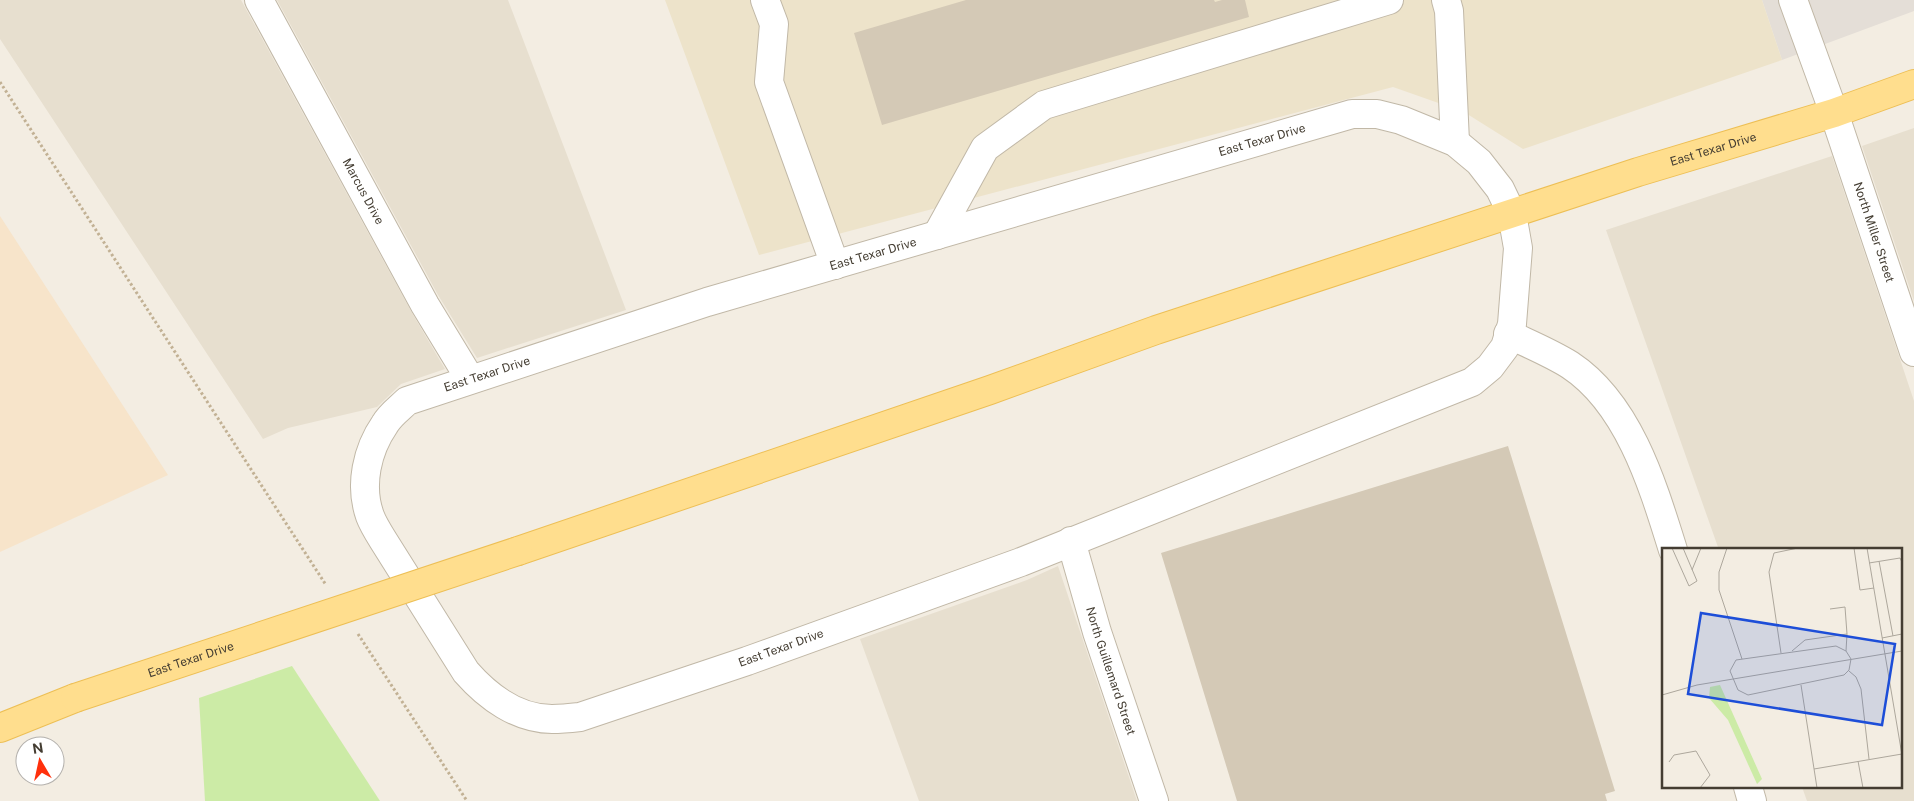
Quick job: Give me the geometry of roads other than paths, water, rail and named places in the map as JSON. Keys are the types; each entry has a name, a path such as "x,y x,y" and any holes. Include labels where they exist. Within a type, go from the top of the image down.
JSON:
{"main road":[{"name":"East Texar Drive","path":"0,728 75,698 518,551 990,390 1156,330 1675,160 1834,113 1914,84"}],"street":[{"name":"Marcus Drive","path":"259,0 425,305 470,379"},
{"path":"765,0 774,24 770,82 835,265"},
{"path":"937,235 986,148 1044,105 1389,0"},
{"path":"1446,0 1449,11 1455,142"},
{"name":"North Miller Street","path":"1793,0 1834,113 1914,352"},
{"name":"East Texar Drive","path":"1352,114 1377,114 1401,120 1455,142 1479,162 1500,189 1512,214 1518,248 1512,324 1505,346 1490,367 1472,382 1022,562 747,661 580,717 552,719 526,715 504,705 478,686 466,672 371,518 367,506 365,480 371,450 386,422 406,401 707,302 835,265 1352,114"},
{"path":"1508,334 1570,365 1587,379 1615,409 1653,484 1672,548"},
{"name":"North Guillemard Street","path":"1071,541 1097,632 1154,801"},
{"path":"1748,788 1752,801"}]}
